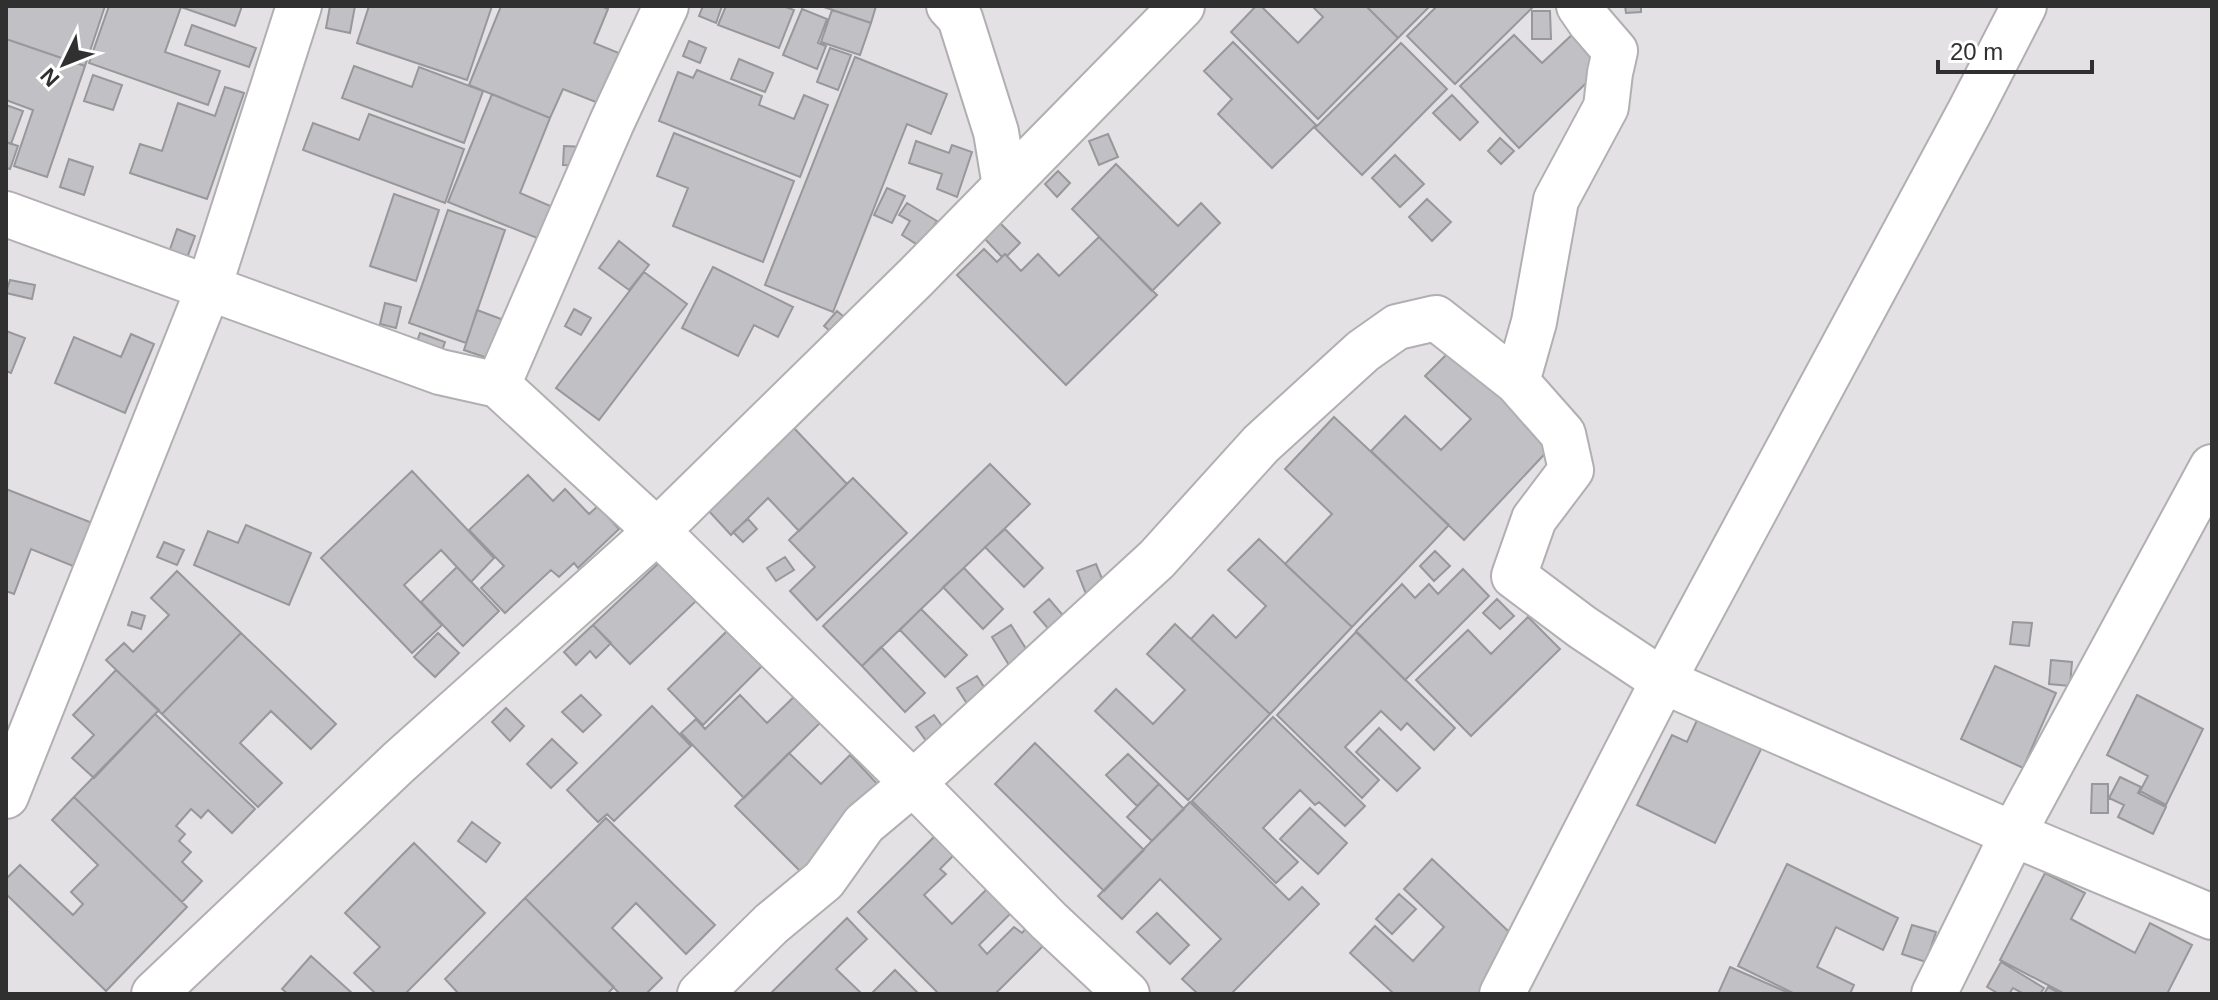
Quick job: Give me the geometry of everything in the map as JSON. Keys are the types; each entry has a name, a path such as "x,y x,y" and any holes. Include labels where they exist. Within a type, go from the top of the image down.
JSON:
{"street":[{"path":"6,796 209,287 299,6"},
{"path":"498,385 666,6"},
{"path":"949,6 960,18 996,132 1005,186"},
{"path":"154,994 399,762 657,531 916,277 1182,6"},
{"path":"1517,382 1534,322 1556,200 1606,107 1615,51 1579,6"},
{"path":"1502,994 1663,681 2024,6"},
{"path":"6,214 440,372 498,385 657,531 1049,921 1127,994"},
{"path":"700,994 771,924 824,880 864,824 913,783 1157,559 1261,444 1363,351 1397,327 1436,318 1517,382 1563,434 1571,470 1534,519 1514,576 1582,627 1663,681 2212,917"},
{"path":"1934,994 2013,834 2212,467"}],"building":[{"path":"6,6 105,6 85,66 6,39"},
{"path":"109,6 242,6 235,26 181,7 165,52 220,71 208,105 89,63"},
{"path":"330,6 355,6 350,33 326,28"},
{"path":"369,6 492,6 467,80 357,43"},
{"path":"501,6 601,6 608,9 594,43 631,58 611,108 563,89 550,118 469,85"},
{"path":"703,6 722,6 716,23 699,16"},
{"path":"726,6 783,6 794,10 779,48 718,25"},
{"path":"821,6 876,6 871,23"},
{"path":"1256,6 1261,6 1298,43 1323,17 1312,6 1366,6 1398,38 1318,119 1231,32"},
{"path":"1366,6 1430,6 1398,38"},
{"path":"1437,6 1534,6 1455,84 1407,36"},
{"path":"1625,6 1641,6 1641,12 1626,13"},
{"path":"802,9 827,19 818,43 826,46 817,69 783,55"},
{"path":"832,10 871,23 860,55 821,42"},
{"path":"1532,11 1550,11 1551,39 1532,39"},
{"path":"192,25 256,48 249,67 185,45"},
{"path":"1576,31 1607,63 1519,148 1460,86 1514,35 1542,63"},
{"path":"6,39 85,66 47,177 14,166 33,110 6,100"},
{"path":"689,41 706,48 700,63 683,56"},
{"path":"1233,42 1316,125 1272,168 1218,114 1232,99 1204,71"},
{"path":"1401,43 1447,89 1362,175 1315,128"},
{"path":"830,48 851,55 838,90 817,82"},
{"path":"855,57 947,94 931,134 907,124 833,312 765,285"},
{"path":"739,59 773,73 765,92 731,79"},
{"path":"354,66 412,87 419,67 483,91 464,143 342,98"},
{"path":"697,70 762,96 759,105 794,119 804,95 828,105 800,177 659,121 678,72 693,78"},
{"path":"93,75 122,85 113,110 84,101"},
{"path":"225,87 244,93 207,199 130,173 140,144 162,151 178,103 215,116"},
{"path":"492,94 550,118 520,193 555,208 542,240 448,202"},
{"path":"1452,95 1478,122 1460,140 1433,113"},
{"path":"6,105 23,111 11,144 6,142"},
{"path":"369,114 464,149 445,203 303,150 313,123 359,140"},
{"path":"674,133 794,181 763,262 673,226 688,188 657,176"},
{"path":"1108,134 1118,157 1099,165 1089,141"},
{"path":"1500,138 1514,151 1501,164 1488,151"},
{"path":"916,141 949,153 952,145 972,152 957,197 937,189 942,174 909,163"},
{"path":"6,142 18,146 10,169 6,168"},
{"path":"564,146 585,147 585,166 563,165"},
{"path":"1395,155 1424,184 1400,207 1372,178"},
{"path":"69,159 93,167 84,195 60,187"},
{"path":"1116,164 1178,226 1201,203 1220,223 1152,291 1072,209"},
{"path":"1058,171 1070,183 1057,197 1045,184"},
{"path":"887,188 905,196 892,223 874,215"},
{"path":"394,194 439,210 416,281 370,266"},
{"path":"1427,199 1451,222 1432,241 1409,217"},
{"path":"907,203 937,221 921,247 902,235 910,221 899,215"},
{"path":"448,210 505,230 466,343 409,323"},
{"path":"1000,223 1020,243 1002,257 985,239"},
{"path":"177,229 195,236 187,258 169,252"},
{"path":"1099,237 1157,295 1066,385 957,275 984,249 997,262 1005,254 1021,271 1038,254 1059,276"},
{"path":"619,241 649,265 629,290 599,268"},
{"path":"713,267 793,307 778,337 754,325 738,356 682,328"},
{"path":"644,272 687,304 599,420 556,388"},
{"path":"10,280 35,285 32,299 6,293"},
{"path":"385,303 401,307 396,328 380,324"},
{"path":"574,309 591,318 581,335 565,326"},
{"path":"477,310 509,322 496,361 464,350"},
{"path":"837,311 850,322 837,337 824,326"},
{"path":"6,331 25,338 11,373 6,371"},
{"path":"420,333 445,342 438,362 413,353"},
{"path":"131,334 154,344 125,413 55,383 74,337 121,357"},
{"path":"1454,347 1555,443 1464,540 1371,451 1405,416 1441,450 1471,419 1425,376"},
{"path":"1334,417 1449,525 1352,627 1285,564 1332,514 1285,469"},
{"path":"793,427 847,484 799,531 768,498 731,535 707,509"},
{"path":"990,464 1030,504 862,666 823,626"},
{"path":"412,471 494,558 471,582 441,550 404,585 442,625 412,653 321,558"},
{"path":"528,475 553,501 565,489 589,514 598,506 619,529 578,568 574,563 559,577 551,570 505,613 481,588 504,566 469,530"},
{"path":"853,478 907,533 817,620 790,591 815,567 789,540"},
{"path":"6,489 95,524 78,568 31,549 14,594 6,591"},
{"path":"748,519 757,529 743,542 733,532"},
{"path":"246,525 311,553 289,605 194,565 208,531 238,543"},
{"path":"1005,529 1043,568 1024,587 985,547"},
{"path":"1259,539 1352,627 1270,714 1191,639 1213,615 1236,638 1266,606 1228,570"},
{"path":"164,542 184,550 177,565 157,557"},
{"path":"1435,551 1450,566 1434,581 1420,566"},
{"path":"785,557 794,570 776,581 767,568"},
{"path":"661,561 697,600 630,664 593,625"},
{"path":"1096,564 1105,586 1086,594 1077,571"},
{"path":"457,567 499,611 463,646 421,602"},
{"path":"964,568 1003,609 983,629 943,587"},
{"path":"1463,569 1489,596 1405,680 1356,631 1402,584 1415,598 1429,584 1438,594"},
{"path":"177,571 241,633 162,714 106,660 124,643 133,652 169,615 151,598"},
{"path":"1049,599 1067,620 1051,632 1034,612"},
{"path":"1497,599 1514,616 1500,629 1483,613"},
{"path":"921,609 967,655 945,677 900,630"},
{"path":"132,612 145,616 141,629 128,625"},
{"path":"1528,617 1560,649 1471,736 1416,680 1468,630 1491,654"},
{"path":"2013,622 2032,623 2029,646 2010,644"},
{"path":"1175,624 1270,714 1188,800 1095,711 1116,689 1153,724 1185,690 1147,654"},
{"path":"593,625 611,643 596,658 590,651 576,665 564,652"},
{"path":"1011,625 1030,655 1010,667 992,637"},
{"path":"727,631 762,666 703,725 668,689"},
{"path":"1356,632 1455,728 1434,750 1407,723 1401,730 1381,711 1345,747 1379,780 1362,798 1277,715"},
{"path":"241,633 336,724 311,749 271,711 240,743 282,783 258,807 162,714"},
{"path":"438,633 459,653 435,677 414,657"},
{"path":"881,647 925,693 905,712 862,666"},
{"path":"2051,660 2072,662 2070,686 2049,684"},
{"path":"1995,666 2056,693 2023,768 1961,739"},
{"path":"116,670 159,710 94,778 72,758 94,735 73,715"},
{"path":"977,676 993,701 973,713 957,688"},
{"path":"800,691 826,717 744,798 681,733 696,719 705,729 740,695 767,723"},
{"path":"581,695 601,715 583,732 562,712"},
{"path":"2137,695 2203,729 2166,805 2140,791 2148,776 2107,755"},
{"path":"652,706 691,746 614,821 607,814 598,822 567,790"},
{"path":"506,708 524,726 510,741 492,722"},
{"path":"155,714 255,809 232,833 208,810 201,818 191,809 176,826 185,834 179,841 191,852 182,862 202,881 182,902 74,797"},
{"path":"934,715 947,733 930,746 916,727"},
{"path":"1699,716 1768,735 1715,843 1637,805 1672,735 1687,742"},
{"path":"1273,717 1365,806 1345,826 1319,802 1315,805 1300,790 1263,828 1298,862 1276,883 1192,801"},
{"path":"1379,728 1420,768 1397,791 1356,752"},
{"path":"552,739 577,763 551,788 527,764"},
{"path":"1035,743 1144,850 1104,891 995,784"},
{"path":"789,753 821,784 850,755 883,790 801,872 735,806"},
{"path":"1128,754 1159,784 1137,806 1106,775"},
{"path":"2120,777 2141,787 2138,793 2166,807 2153,834 2118,817 2124,805 2109,798"},
{"path":"1159,784 1184,809 1152,841 1127,817"},
{"path":"2092,784 2108,784 2108,813 2091,813"},
{"path":"74,797 187,907 106,991 6,894 6,879 20,865 73,915 83,904 71,892 98,865 52,820"},
{"path":"1190,802 1289,900 1302,887 1319,904 1231,994 1198,994 1182,979 1221,939 1160,879 1122,919 1098,896"},
{"path":"1310,808 1347,843 1318,874 1280,839"},
{"path":"606,818 715,925 686,954 636,903 612,928 662,978 646,994 620,994 525,898"},
{"path":"472,822 500,843 486,862 458,841"},
{"path":"938,833 957,852 940,869 946,874 924,895 952,924 990,886 1014,910 979,945 987,954 1014,927 1022,933 1029,925 1046,943 995,994 939,994 858,912"},
{"path":"414,843 485,913 405,994 376,994 354,973 380,947 345,913"},
{"path":"1432,859 1525,947 1481,994 1394,994 1350,953 1375,926 1413,961 1444,927 1404,889"},
{"path":"1787,864 1898,918 1883,950 1836,927 1817,967 1854,985 1850,994 1795,994 1738,966"},
{"path":"2045,873 2085,893 2071,919 2135,953 2150,923 2192,945 2167,994 2065,994 2000,960"},
{"path":"1399,894 1416,909 1392,934 1376,919"},
{"path":"525,898 614,987 607,994 459,994 445,979"},
{"path":"1157,913 1189,945 1170,964 1137,932"},
{"path":"847,918 867,939 836,969 862,994 770,994"},
{"path":"1912,925 1936,932 1926,962 1902,954"},
{"path":"311,956 353,994 288,994 282,989"},
{"path":"2001,962 2044,988 2040,994 2024,994 2013,988 2009,994 1999,994 1987,987"},
{"path":"1730,967 1791,994 1718,994"},
{"path":"895,970 918,993 871,994"},
{"path":"2048,987 2061,994 2044,994"}]}
